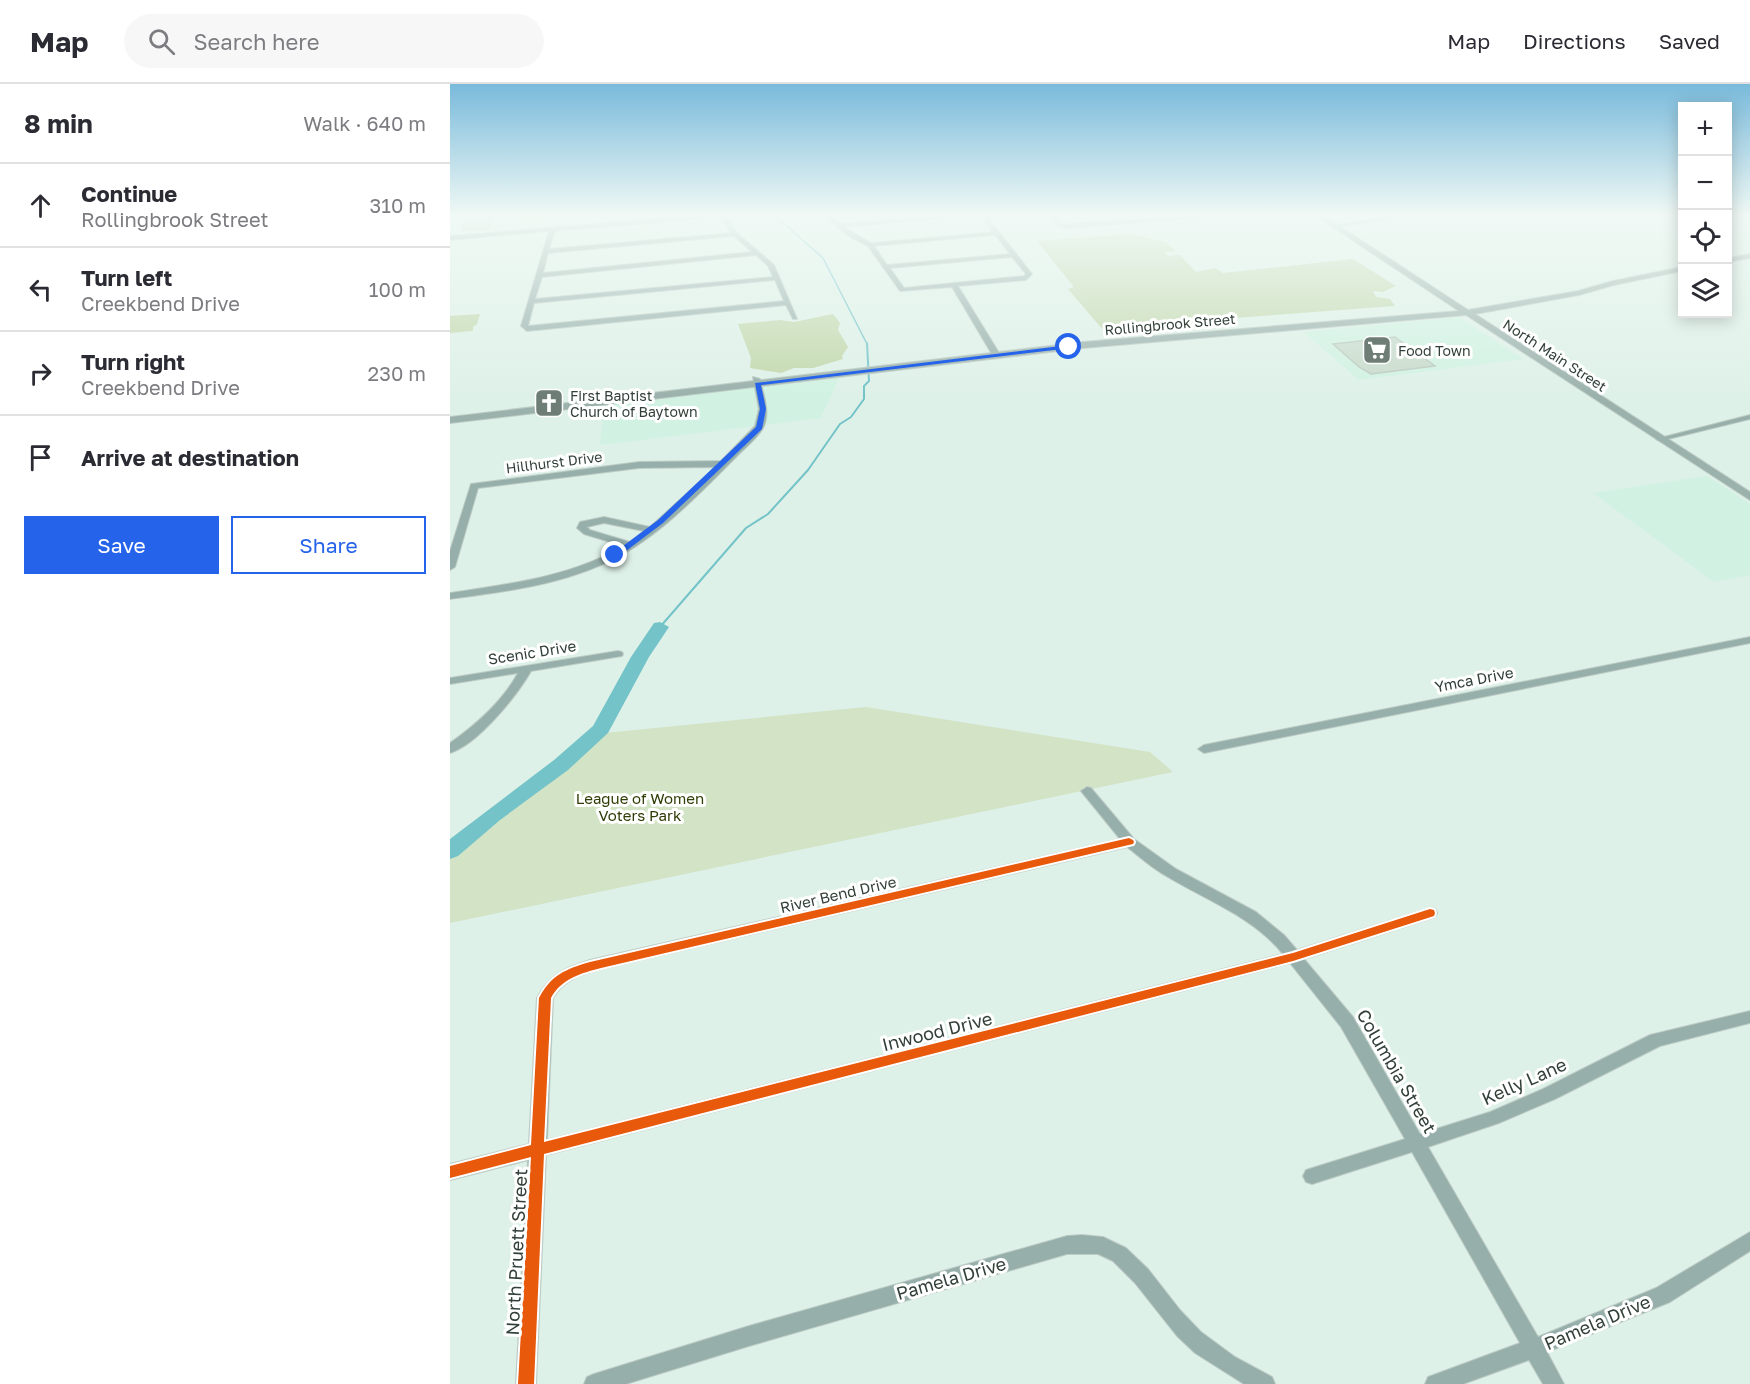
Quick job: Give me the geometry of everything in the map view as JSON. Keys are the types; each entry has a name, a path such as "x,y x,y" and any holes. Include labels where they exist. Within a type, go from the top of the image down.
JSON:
{"main road":[{"name":"North Main Street","path":"1407,275 1750,496"},
{"name":"Rollingbrook Street","path":"450,420 638,395 996,354 1197,334 1353,324 1549,298 1656,275"},
{"name":"Rollingbrook Street","path":"450,415 510,411"}],"street":[{"path":"542,275 539,275 531,301 524,326 527,329 787,303"},
{"path":"775,275 795,318"},
{"path":"890,275 898,288 907,290 1023,279 1028,275"},
{"path":"531,301 777,278"},
{"path":"955,286 996,354"},
{"path":"450,596 540,581 593,564 631,545 651,530 759,427 763,409 757,382"},
{"path":"1660,439 1750,417"},
{"name":"Hillhurst Drive","path":"450,567 474,486 639,465 722,464"},
{"path":"631,545 587,532 582,528 583,524 604,520 651,530"},
{"name":"Ymca Drive","path":"1204,749 1750,640"},
{"name":"Scenic Drive","path":"450,681 618,654"},
{"path":"450,749 498,710 527,668"},
{"name":"Columbia Street","path":"1086,791 1129,842 1171,873 1251,916 1279,939 1347,1022 1554,1384"},
{"name":"River Bend Drive","path":"556,981 578,970 623,959 1129,842"},
{"name":"Inwood Drive","path":"450,1172 1293,957 1430,913"},
{"name":"North Pruett Street","path":"526,1384 545,998 556,981"},
{"name":"Kelly Lane","path":"1312,1176 1493,1118 1549,1094 1656,1040 1750,1017"},
{"name":"Pamela Drive","path":"1435,1384 1534,1348 1662,1295 1750,1241"},
{"name":"Pamela Drive","path":"594,1384 749,1336 1056,1248 1087,1244 1108,1248 1124,1257 1167,1313 1194,1340 1265,1384"}],"shaded area":[{"path":"1459,317 1523,359 1359,380 1304,332"},
{"path":"839,378 821,418 600,445 604,405"},
{"path":"1707,476 1750,504 1750,575 1714,582 1593,493"}],"green space":[{"path":"1064,275 1378,275 1396,286 1383,292 1373,291 1376,297 1390,299 1395,306 1194,321 1163,328 1148,325 1126,332 1104,331 1068,289 1074,287"},
{"path":"480,314 473,331 450,333 450,316"},
{"path":"833,314 840,323 838,330 848,347 842,356 843,359 813,368 794,368 781,373 750,368 751,358 738,324 780,320 794,322"},
{"name":"League of Women Voters Park","path":"866,707 1150,752 1173,772 450,923 450,854 605,733"}],"building":[{"name":"Food Town","path":"1395,337 1435,366 1371,374 1359,367 1333,344"}],"waterway":[{"path":"832,275 867,344"},
{"path":"660,627 746,528 768,514 808,470 840,424 851,417 864,399 864,386 869,381 867,343"},
{"path":"450,851 493,815 561,765 601,729 640,657 660,627"}],"cycle path":[{"path":"526,1384 545,998 550,988 568,974 590,966 1129,842"},
{"path":"450,1172 1293,957 1430,913"}],"place":[{"name":"Food Town","path":"1377,350"},
{"name":"First Baptist Church of Baytown","path":"549,403"}],"route":[{"path":"615,555 660,522 759,427 763,409 757,384 1069,347"}]}
